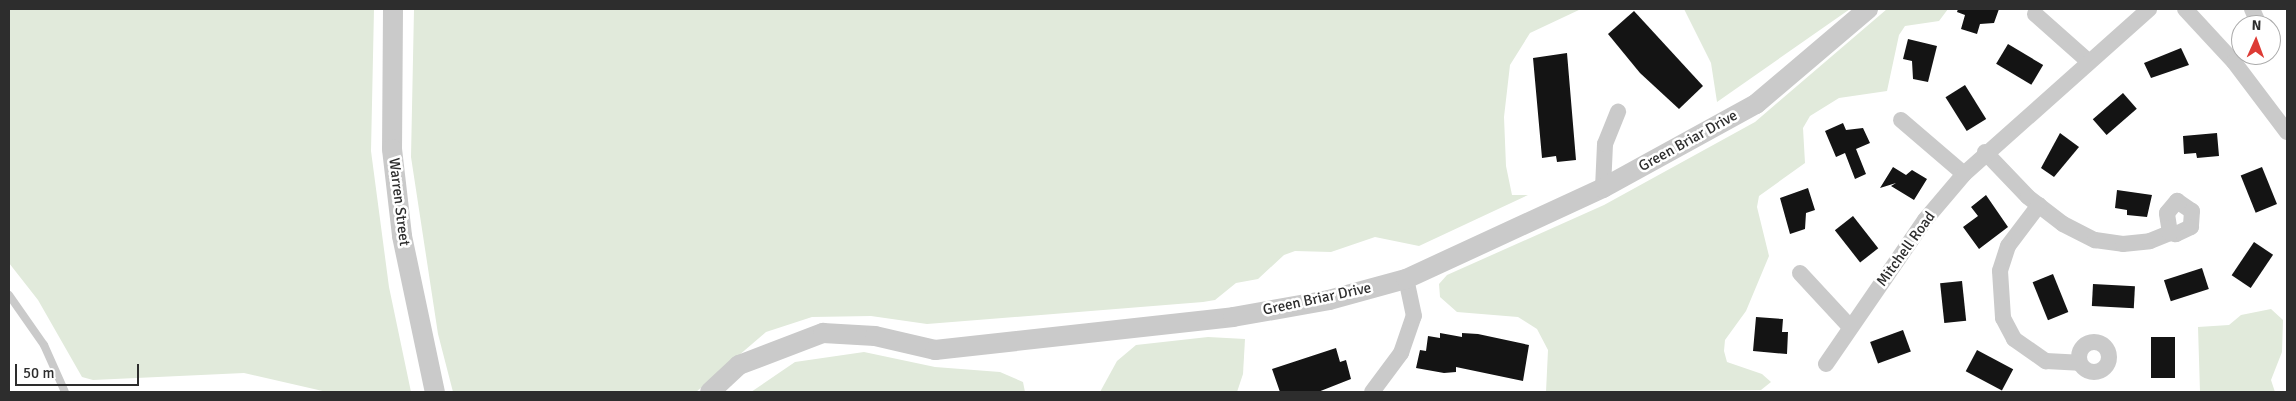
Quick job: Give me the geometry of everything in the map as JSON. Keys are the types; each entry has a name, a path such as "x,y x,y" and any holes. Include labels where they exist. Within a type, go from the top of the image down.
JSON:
{"street":[{"name":"Warren Street","path":"393,9 392,149 402,236 435,392"},
{"name":"Green Briar Drive","path":"710,392 739,365 823,333 875,336 935,350 1233,317 1329,300 1406,279 1603,188 1756,104 1868,9"},
{"name":"Mitchell Road","path":"1826,364 1850,327 1964,174 1985,152 2149,9"},
{"path":"2192,10 2231,52"},
{"path":"2035,14 2089,62"},
{"path":"2242,65 2286,128"},
{"path":"1603,188 1605,144 1618,111"},
{"path":"1901,120 1964,174"},
{"path":"1985,152 2039,205 2063,224 2095,240 2123,244 2150,241 2170,233"},
{"path":"2039,205 2008,246 2003,263 1999,297 2003,318 2014,339 2046,361 2079,362"},
{"path":"1800,273 1850,327"},
{"path":"1374,392 1401,353 1414,316 1406,279"}],"lane":[{"path":"9,295 44,345 65,392"}],"green space":[{"path":"9,9 374,9 371,151 389,287 411,392 327,392 244,373 93,380 82,377 38,300 9,263"},
{"path":"414,9 1581,9 1530,33 1510,65 1504,117 1506,166 1512,195 1528,195 1419,246 1375,237 1331,252 1295,251 1284,255 1258,279 1236,283 1215,300 1203,302 927,324 871,316 812,317 766,332 696,392 453,392 438,334 411,157"},
{"path":"1684,9 1850,9 1717,102 1711,63"},
{"path":"1887,9 1948,9 1939,21 1905,26 1899,35 1887,91 1839,98 1810,116 1803,128 1805,163 1759,196 1757,207 1769,256 1746,311 1725,340 1724,351 1727,362 1762,374 1771,382 1761,390 1546,392 1548,350 1537,329 1518,317 1457,312 1440,297 1439,284 1447,275 1604,205 1755,122"},
{"path":"2271,309 2283,320 2282,352 2271,380 2275,392 2200,392 2198,327 2229,325 2241,315"},
{"path":"1208,337 1245,339 1243,374 1237,392 1100,392 1117,361 1136,345"},
{"path":"864,352 935,367 1000,372 1023,382 1025,392 751,392 795,362"}],"building":[{"path":"1958,9 1999,9 1994,23 1980,24 1977,34 1961,29 1965,15 1957,12"},
{"path":"1634,11 1703,86 1679,109 1640,73 1608,34"},
{"path":"1908,39 1937,46 1928,82 1913,79 1912,61 1903,59"},
{"path":"2008,44 2043,65 2031,85 1996,64"},
{"path":"2181,48 2189,65 2151,78 2144,63"},
{"path":"1567,53 1576,160 1557,162 1556,156 1542,158 1533,58"},
{"path":"1965,85 1986,119 1967,131 1945,97"},
{"path":"2123,93 2137,109 2107,135 2093,119"},
{"path":"1843,123 1846,130 1863,128 1870,143 1856,149 1866,174 1855,179 1845,153 1836,157 1825,131"},
{"path":"2060,133 2079,147 2054,177 2041,168"},
{"path":"2217,133 2219,156 2197,158 2196,153 2184,154 2183,136"},
{"path":"1893,167 1906,175 1912,170 1927,179 1914,200 1891,186 1896,183 1880,188"},
{"path":"2262,167 2277,204 2256,213 2241,176"},
{"path":"1808,188 1815,210 1806,213 1805,229 1790,234 1780,198"},
{"path":"2117,190 2152,195 2147,217 2127,215 2127,210 2115,208"},
{"path":"1986,195 2008,227 1979,249 1963,227 1978,216 1971,207"},
{"path":"1853,216 1878,248 1860,262 1835,230"},
{"path":"2254,242 2273,255 2251,288 2232,275"},
{"path":"2202,268 2209,289 2171,301 2164,280"},
{"path":"2053,274 2068,312 2048,320 2033,282"},
{"path":"1962,281 1966,321 1944,323 1940,283"},
{"path":"2093,284 2135,286 2134,308 2092,306"},
{"path":"1756,317 1783,319 1782,332 1788,332 1787,354 1753,351"},
{"path":"1903,330 1911,352 1878,364 1870,342"},
{"path":"1440,333 1462,337 1462,333 1478,334 1529,345 1523,381 1456,367 1456,372 1444,373 1416,368 1420,350 1426,351 1428,336 1440,338"},
{"path":"2151,337 2175,337 2175,378 2151,378"},
{"path":"1336,348 1340,362 1346,360 1351,379 1318,392 1280,392 1272,369"},
{"path":"1977,350 2013,369 2002,390 1966,371"}]}
